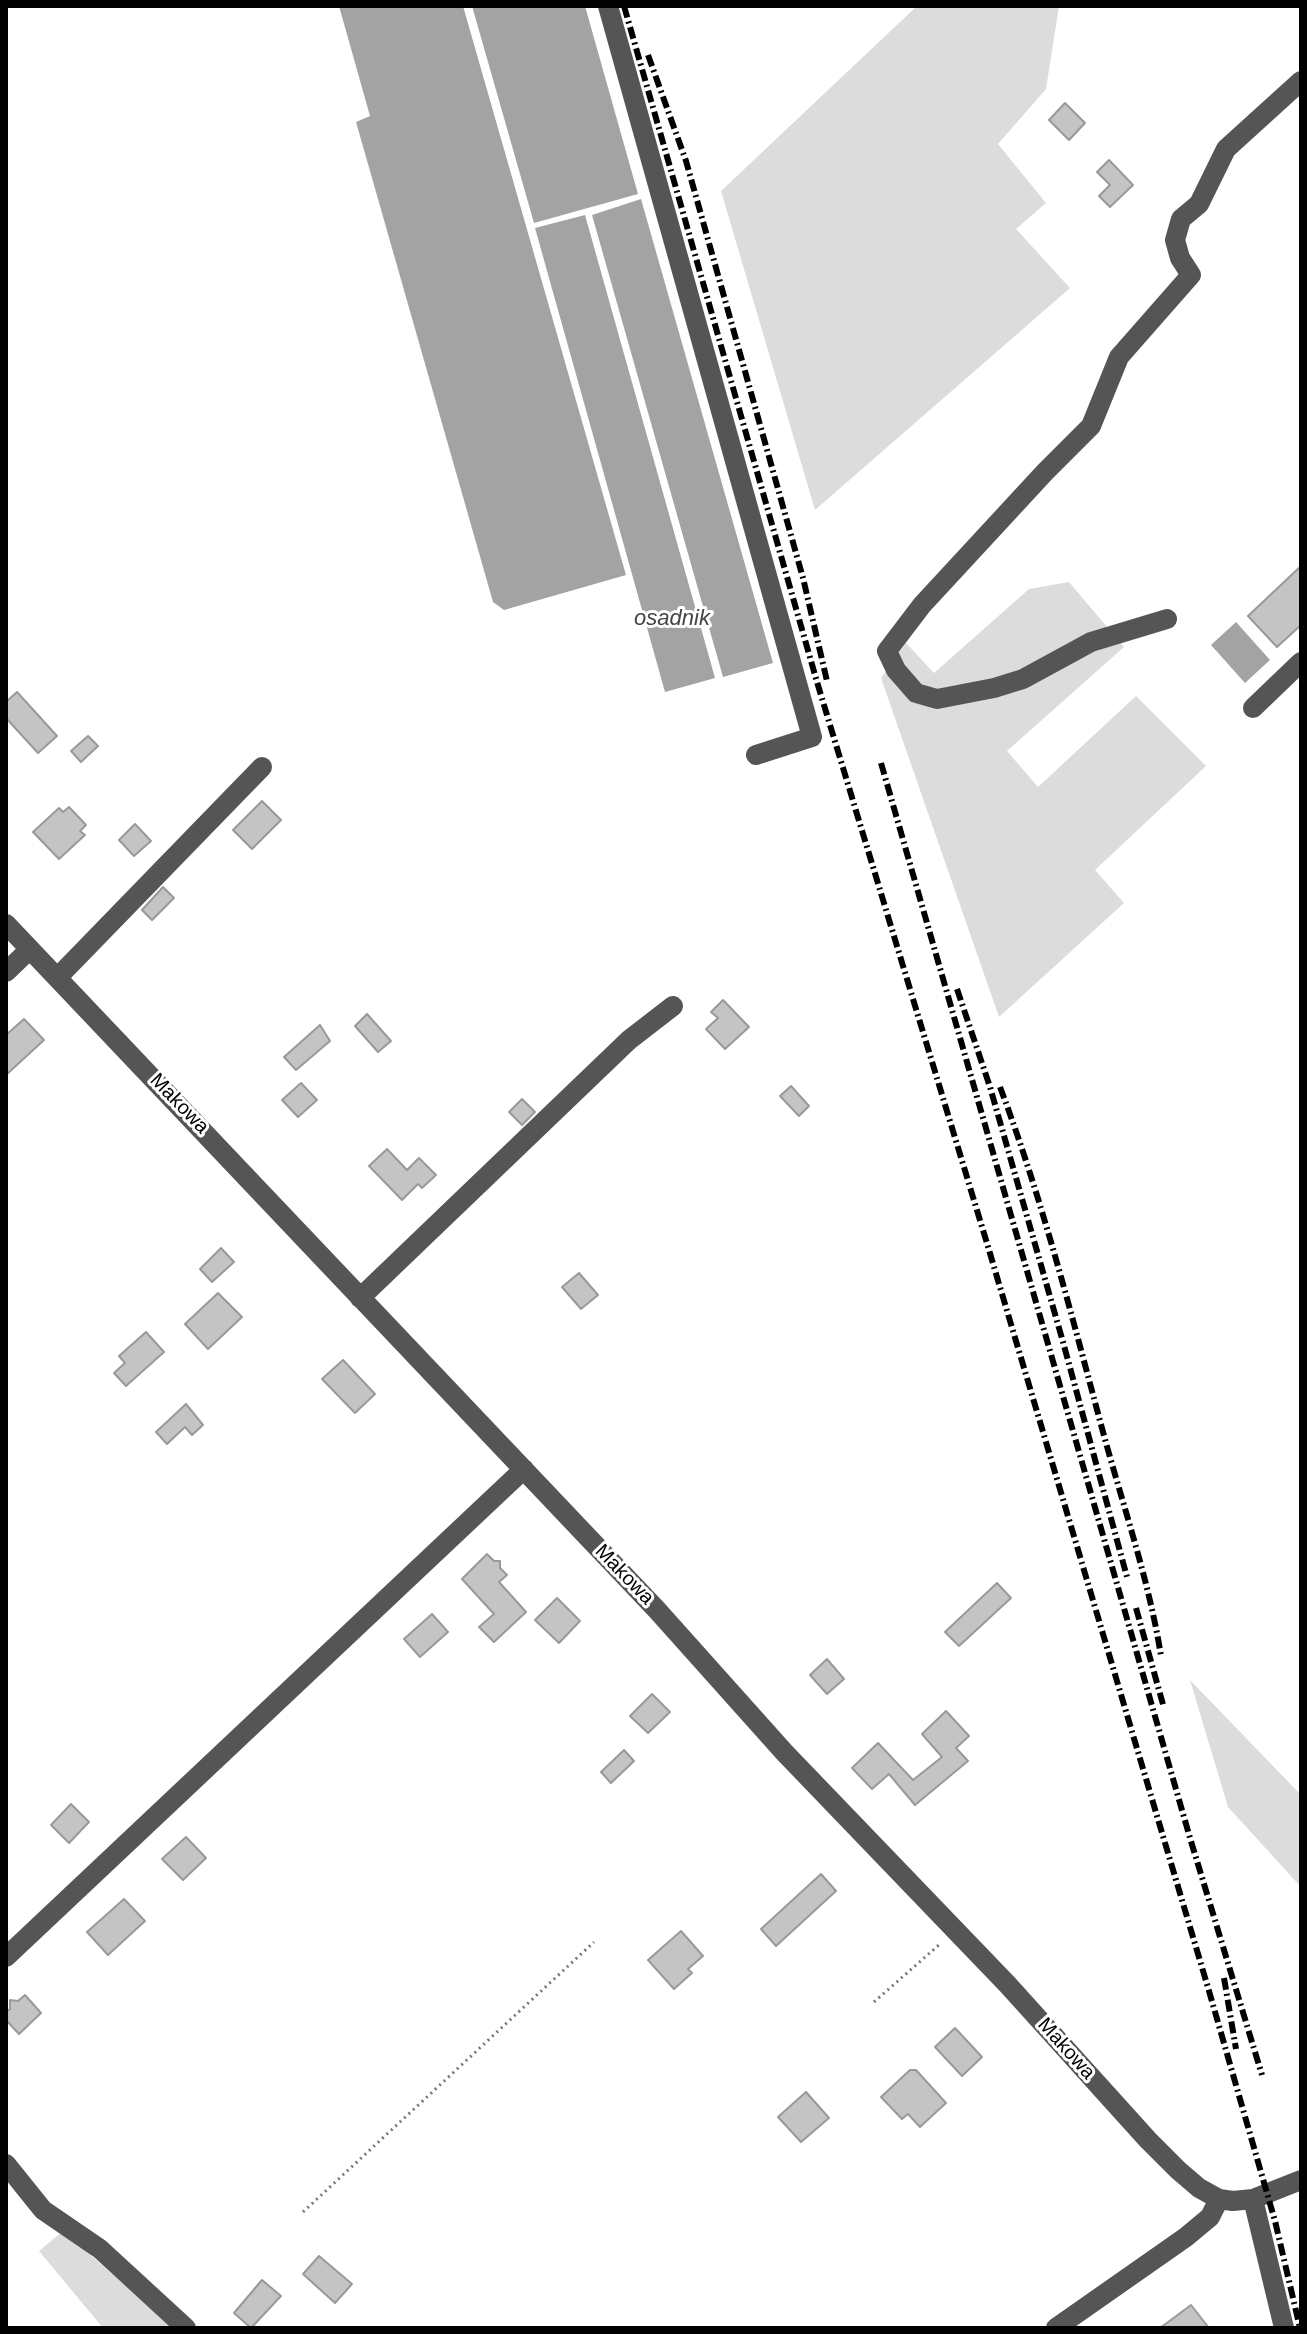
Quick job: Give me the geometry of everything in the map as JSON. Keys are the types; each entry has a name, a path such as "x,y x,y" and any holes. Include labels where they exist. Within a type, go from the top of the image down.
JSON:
{"street":[{"path":"608,6 812,737 756,755"},
{"path":"1167,619 1091,642 1023,679 937,699 916,693 896,670 887,651 922,605 1091,426 1119,357 1191,275 1180,258 1175,240 1181,219 1199,204 1226,149 1301,81"},
{"path":"1253,708 1301,662"},
{"path":"58,977 262,767"},
{"name":"Makowa","path":"6,924 657,1610 784,1752 1058,2039 1148,2140 1199,2188 1219,2199"},
{"path":"6,972 30,949"},
{"path":"360,1298 619,1050 652,1020 673,1006"},
{"path":"6,1957 524,1469"},
{"path":"6,2164 43,2210 100,2249 186,2328"},
{"path":"1056,2328 1186,2237 1210,2217 1219,2199 1253,2199 1301,2180"},
{"path":"1253,2199 1284,2328"}],"path":[{"path":"874,2002 954,1930"},
{"path":"303,2212 594,1942"}],"shaded area":[{"path":"917,6 1059,6 1046,89 998,144 1046,203 1016,229 1070,288 815,510 721,191"},
{"path":"1069,582 1124,647 1007,751 1038,787 1136,696 1206,766 1095,870 1124,903 999,1017 881,678 906,643 934,673 1029,589"},
{"path":"1190,1680 1301,1795 1301,1887 1228,1807"},
{"path":"63,2231 174,2328 103,2328 39,2251"}],"water":[{"path":"339,6 463,6 626,575 504,610 493,602 356,122 370,116"},
{"path":"472,6 585,6 638,194 534,223"},
{"name":"osadnik","path":"641,199 773,663 723,677 592,215"},
{"name":"osadnik","path":"585,215 715,678 665,692 535,228"},
{"path":"1236,622 1270,660 1245,683 1211,645"}],"building":[{"path":"1065,103 1085,123 1069,140 1049,120"},
{"path":"1109,160 1133,185 1110,207 1099,196 1110,185 1097,172"},
{"path":"1301,566 1301,625 1277,647 1248,616"},
{"path":"17,692 57,736 38,753 6,718 6,702"},
{"path":"88,736 98,746 81,762 71,751"},
{"path":"262,801 281,820 252,849 233,830"},
{"path":"69,807 86,825 80,831 85,835 59,859 33,832 59,808 63,812"},
{"path":"135,824 151,841 134,856 119,840"},
{"path":"163,887 174,898 152,920 142,910"},
{"path":"723,1000 749,1027 725,1049 706,1029 718,1018 711,1012"},
{"path":"367,1014 391,1041 378,1052 355,1026"},
{"path":"24,1019 44,1040 6,1075 6,1035"},
{"path":"320,1025 330,1041 296,1070 284,1057"},
{"path":"301,1083 317,1100 298,1117 282,1100"},
{"path":"791,1086 809,1106 799,1116 780,1096"},
{"path":"522,1099 535,1112 522,1125 509,1112"},
{"path":"387,1149 407,1170 419,1158 436,1175 422,1188 418,1184 402,1200 369,1166"},
{"path":"221,1248 234,1262 212,1282 200,1269"},
{"path":"579,1273 598,1295 581,1309 562,1287"},
{"path":"218,1293 242,1317 208,1349 185,1324"},
{"path":"146,1332 164,1352 126,1386 114,1373 125,1363 119,1356"},
{"path":"343,1360 375,1394 355,1413 322,1379"},
{"path":"186,1404 203,1425 192,1435 185,1427 167,1444 156,1432"},
{"path":"487,1554 494,1561 500,1561 500,1568 507,1575 499,1582 526,1612 494,1642 479,1627 494,1614 462,1579"},
{"path":"997,1583 1011,1598 959,1646 945,1632"},
{"path":"557,1598 580,1621 559,1643 535,1620"},
{"path":"432,1614 448,1632 420,1657 404,1639"},
{"path":"827,1659 844,1679 827,1694 810,1675"},
{"path":"652,1694 670,1712 648,1733 630,1716"},
{"path":"946,1711 969,1736 956,1748 968,1761 915,1805 889,1774 872,1789 852,1768 878,1743 913,1780 942,1757 922,1734"},
{"path":"624,1750 634,1761 611,1783 601,1772"},
{"path":"71,1804 89,1822 69,1843 51,1825"},
{"path":"186,1837 206,1858 183,1880 162,1859"},
{"path":"821,1874 836,1891 776,1946 761,1929"},
{"path":"124,1899 145,1921 108,1955 87,1932"},
{"path":"681,1931 703,1956 688,1969 692,1973 674,1989 648,1960"},
{"path":"25,1995 41,2013 19,2034 6,2020 6,2012 10,2009 10,2000 18,2001"},
{"path":"955,2028 982,2057 962,2076 935,2047"},
{"path":"910,2070 916,2070 946,2103 920,2127 908,2114 902,2119 881,2097"},
{"path":"806,2092 829,2118 801,2142 778,2117"},
{"path":"319,2256 352,2284 335,2303 303,2274"},
{"path":"262,2280 281,2296 251,2328 234,2313"},
{"path":"1191,2305 1209,2328 1160,2328"}],"railway":[{"path":"624,6 817,682 1209,1991 1275,2221 1300,2328"},
{"path":"648,55 686,161 803,578 827,681"},
{"path":"881,763 1190,1838 1262,2075"},
{"path":"957,989 990,1087 1127,1577"},
{"path":"1000,1087 1056,1258 1143,1571 1161,1656"},
{"path":"1136,1608 1164,1708"},
{"path":"1224,1978 1236,2049"}]}
